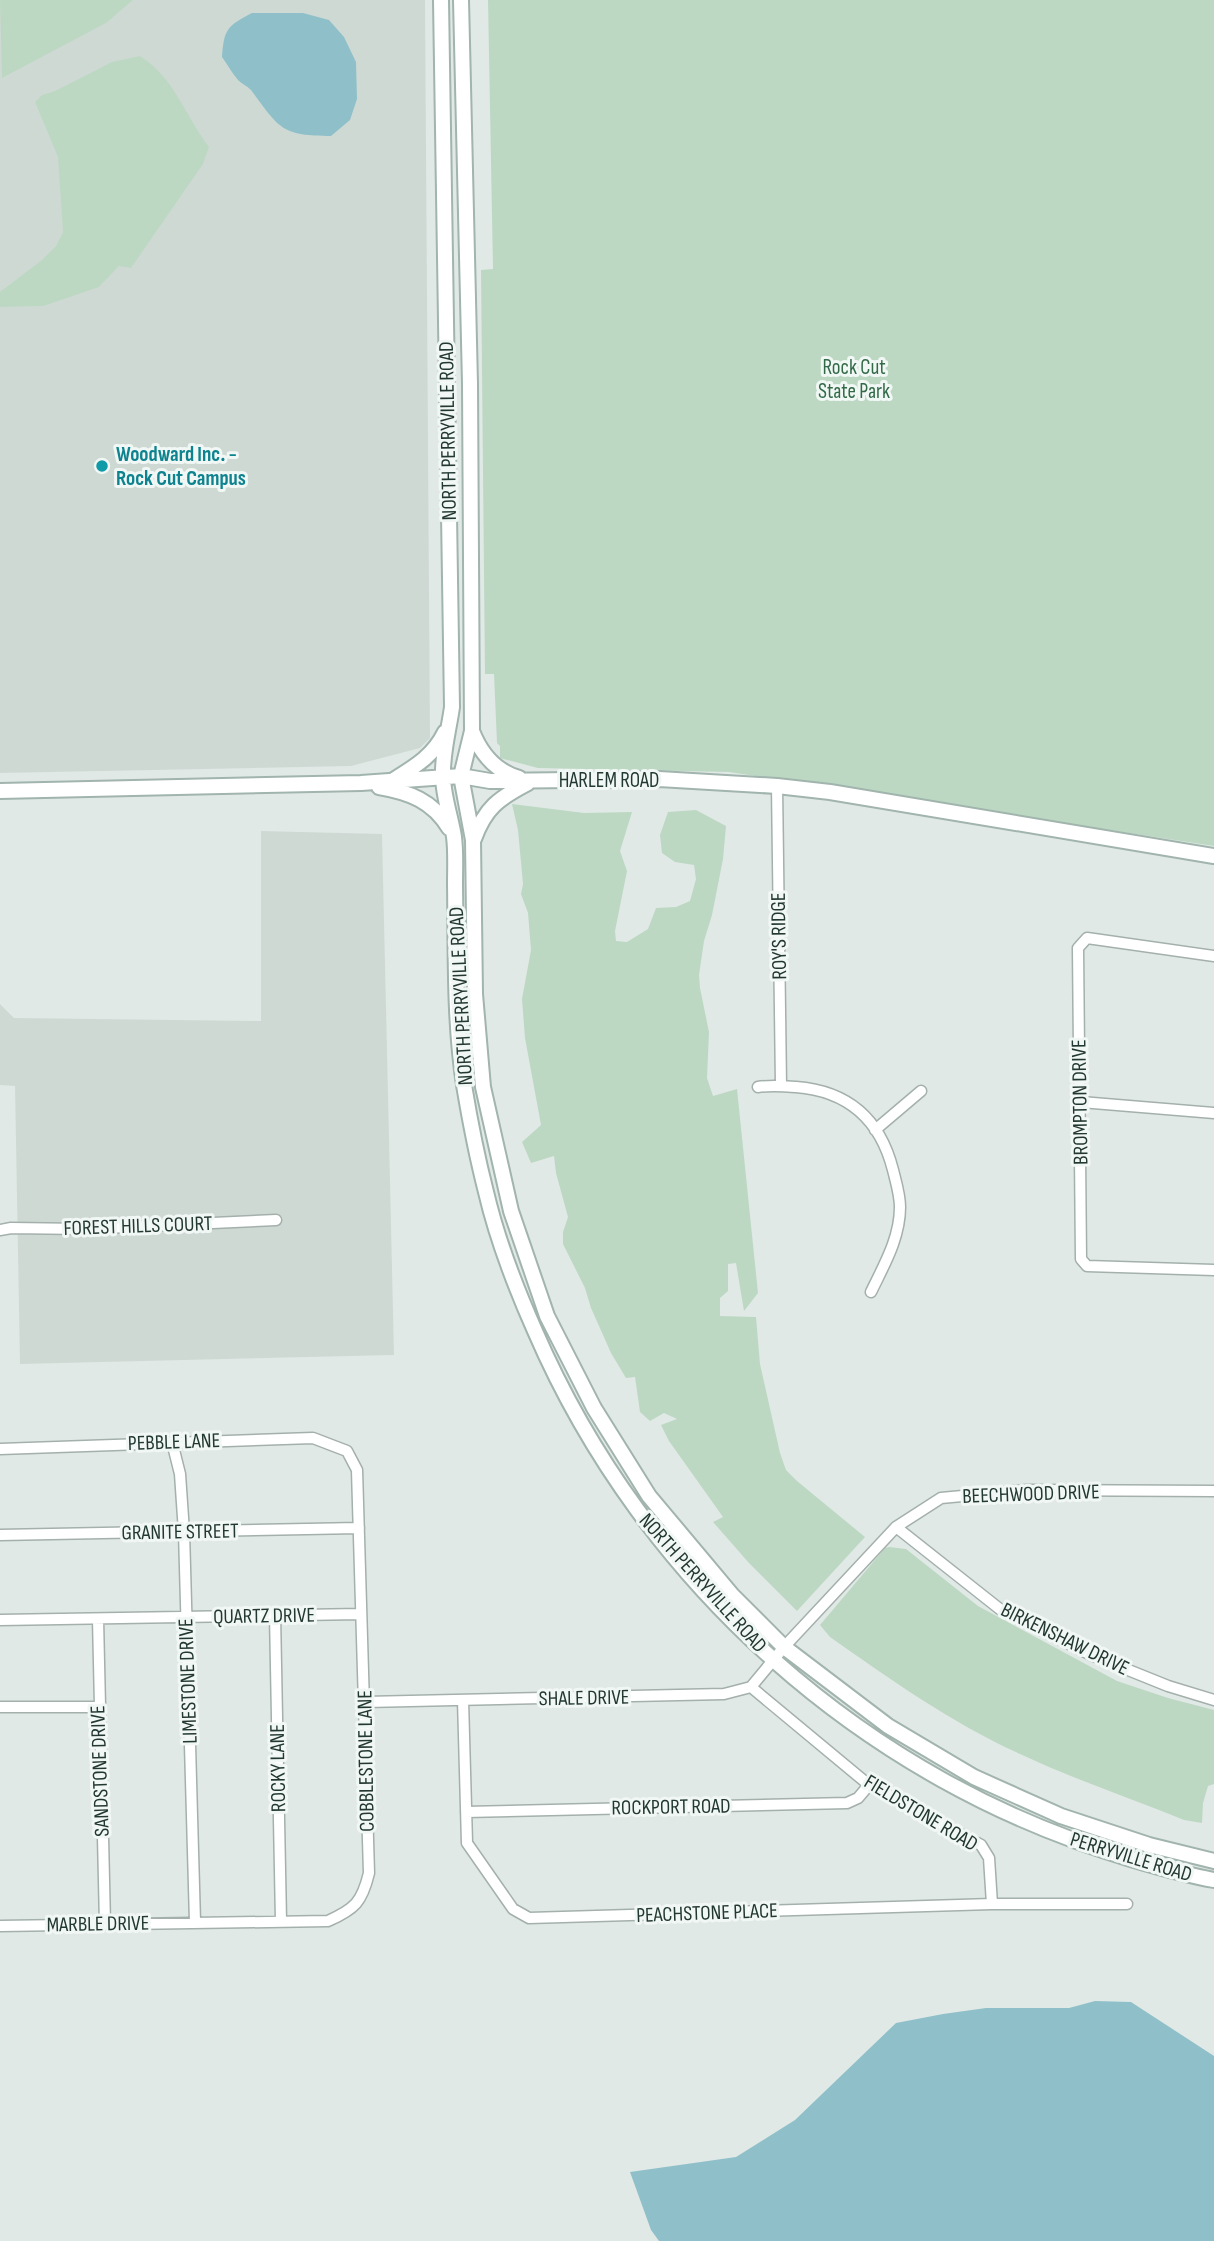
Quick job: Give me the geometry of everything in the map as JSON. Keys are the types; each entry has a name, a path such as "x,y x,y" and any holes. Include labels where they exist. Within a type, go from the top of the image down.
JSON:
{"main road":[{"name":"NORTH PERRYVILLE ROAD","path":"441,0 452,707 442,777 455,842 457,993 464,1083 486,1194 502,1248 523,1305 564,1392 597,1453 667,1549 704,1591 773,1661 869,1736 934,1776 1049,1832"},
{"name":"NORTH PERRYVILLE ROAD","path":"461,0 470,384 472,731 461,776 473,840 475,994 483,1087 511,1210 547,1316 594,1408 649,1496 732,1595 784,1647 888,1726 974,1777 1061,1816"},
{"path":"361,783 394,780 429,756 447,729 452,707"},
{"path":"472,731 477,744 493,765 510,775 531,781"},
{"name":"HARLEM ROAD","path":"0,791 361,783 461,776 490,781 659,779 830,792 1214,856"},
{"path":"473,840 481,820 494,803 531,781"},
{"path":"361,783 404,791 421,798 444,819 455,842"},
{"name":"PERRYVILLE ROAD","path":"1061,1816 1149,1846 1214,1861"},
{"name":"PERRYVILLE ROAD","path":"1049,1832 1119,1856 1214,1880"}],"street":[{"name":"ROY'S RIDGE","path":"777,786 780,1086"},
{"name":"BROMPTON DRIVE","path":"1214,956 1087,938 1078,948 1081,1259 1087,1266 1214,1270"},
{"path":"758,1087 815,1088 841,1097 861,1111 887,1148 900,1207 891,1251 871,1292"},
{"path":"875,1130 921,1091"},
{"path":"1081,1102 1214,1113"},
{"name":"FOREST HILLS COURT","path":"0,1230 276,1220"},
{"name":"PEBBLE LANE","path":"0,1450 313,1438 347,1451"},
{"name":"LIMESTONE DRIVE","path":"172,1442 180,1474 184,1532 195,1922"},
{"name":"COBBLESTONE LANE","path":"195,1922 328,1921 348,1912 364,1895 369,1873 358,1470 347,1451"},
{"name":"BEECHWOOD DRIVE","path":"784,1647 895,1527 941,1498 1027,1490 1214,1491"},
{"name":"BIRKENSHAW DRIVE","path":"895,1527 1001,1610 1091,1655 1168,1686 1214,1700"},
{"name":"GRANITE STREET","path":"0,1535 359,1528"},
{"name":"QUARTZ DRIVE","path":"0,1620 361,1614"},
{"name":"ROCKY LANE","path":"275,1615 281,1921"},
{"name":"SANDSTONE DRIVE","path":"97,1619 105,1924"},
{"path":"751,1687 784,1647"},
{"name":"SHALE DRIVE","path":"366,1702 724,1694 751,1687"},
{"name":"FIELDSTONE ROAD","path":"751,1687 869,1785 981,1846 989,1858 992,1904"},
{"name":"PEACHSTONE PLACE","path":"463,1700 467,1843 513,1909 528,1918 992,1904 1127,1904"},
{"path":"0,1707 99,1707"},
{"name":"ROCKPORT ROAD","path":"466,1812 847,1803 858,1798 869,1785"},
{"name":"MARBLE DRIVE","path":"0,1926 195,1922"}],"shaded area":[{"path":"0,0 425,0 430,738 420,748 351,766 0,773"},
{"path":"261,831 382,834 394,1355 20,1364 15,1086 0,1085 0,1004 14,1018 261,1021"}],"green space":[{"path":"0,0 133,0 106,23 2,78"},
{"name":"Rock Cut State Park","path":"488,0 1214,0 1214,846 729,772 538,768 500,758 494,674 485,674 481,270 493,269"},
{"path":"140,56 171,86 209,147 203,164 131,268 119,266 99,287 43,306 0,307 0,292 42,260 56,246 63,232 58,157 35,102 42,95 112,62"},
{"path":"512,804 584,813 632,812 620,851 627,871 615,931 616,941 627,942 648,929 656,908 676,907 690,901 696,879 694,865 675,862 662,853 660,835 668,812 696,810 726,826 723,859 699,975 709,1032 707,1078 713,1096 737,1089 758,1293 744,1311 736,1263 728,1264 728,1291 720,1298 720,1316 756,1317 760,1364 786,1470 865,1537 797,1611 713,1522 723,1517 669,1441 661,1425 677,1419 664,1413 650,1421 640,1412 635,1377 626,1378 611,1353 585,1288 563,1244 563,1232 568,1217 554,1156 531,1163 522,1142 541,1125 525,1038 522,999 531,950 528,913 521,894 523,884 518,830"},
{"path":"885,1548 906,1549 978,1606 1117,1681 1214,1710 1214,1784 1208,1786 1203,1803 1202,1823 1184,1820 1081,1780 995,1742 922,1700 830,1637 820,1625"}],"water":[{"path":"252,13 303,13 329,20 344,37 356,62 357,99 350,120 331,136 301,134 283,127 268,113 251,90 238,80 222,57 228,29"},
{"path":"1095,2001 1131,2002 1214,2056 1214,2241 659,2241 651,2230 630,2172 736,2157 795,2120 896,2023 986,2008 1069,2008"}],"place":[{"name":"Woodward Inc. - Rock Cut Campus","path":"102,466"}]}
